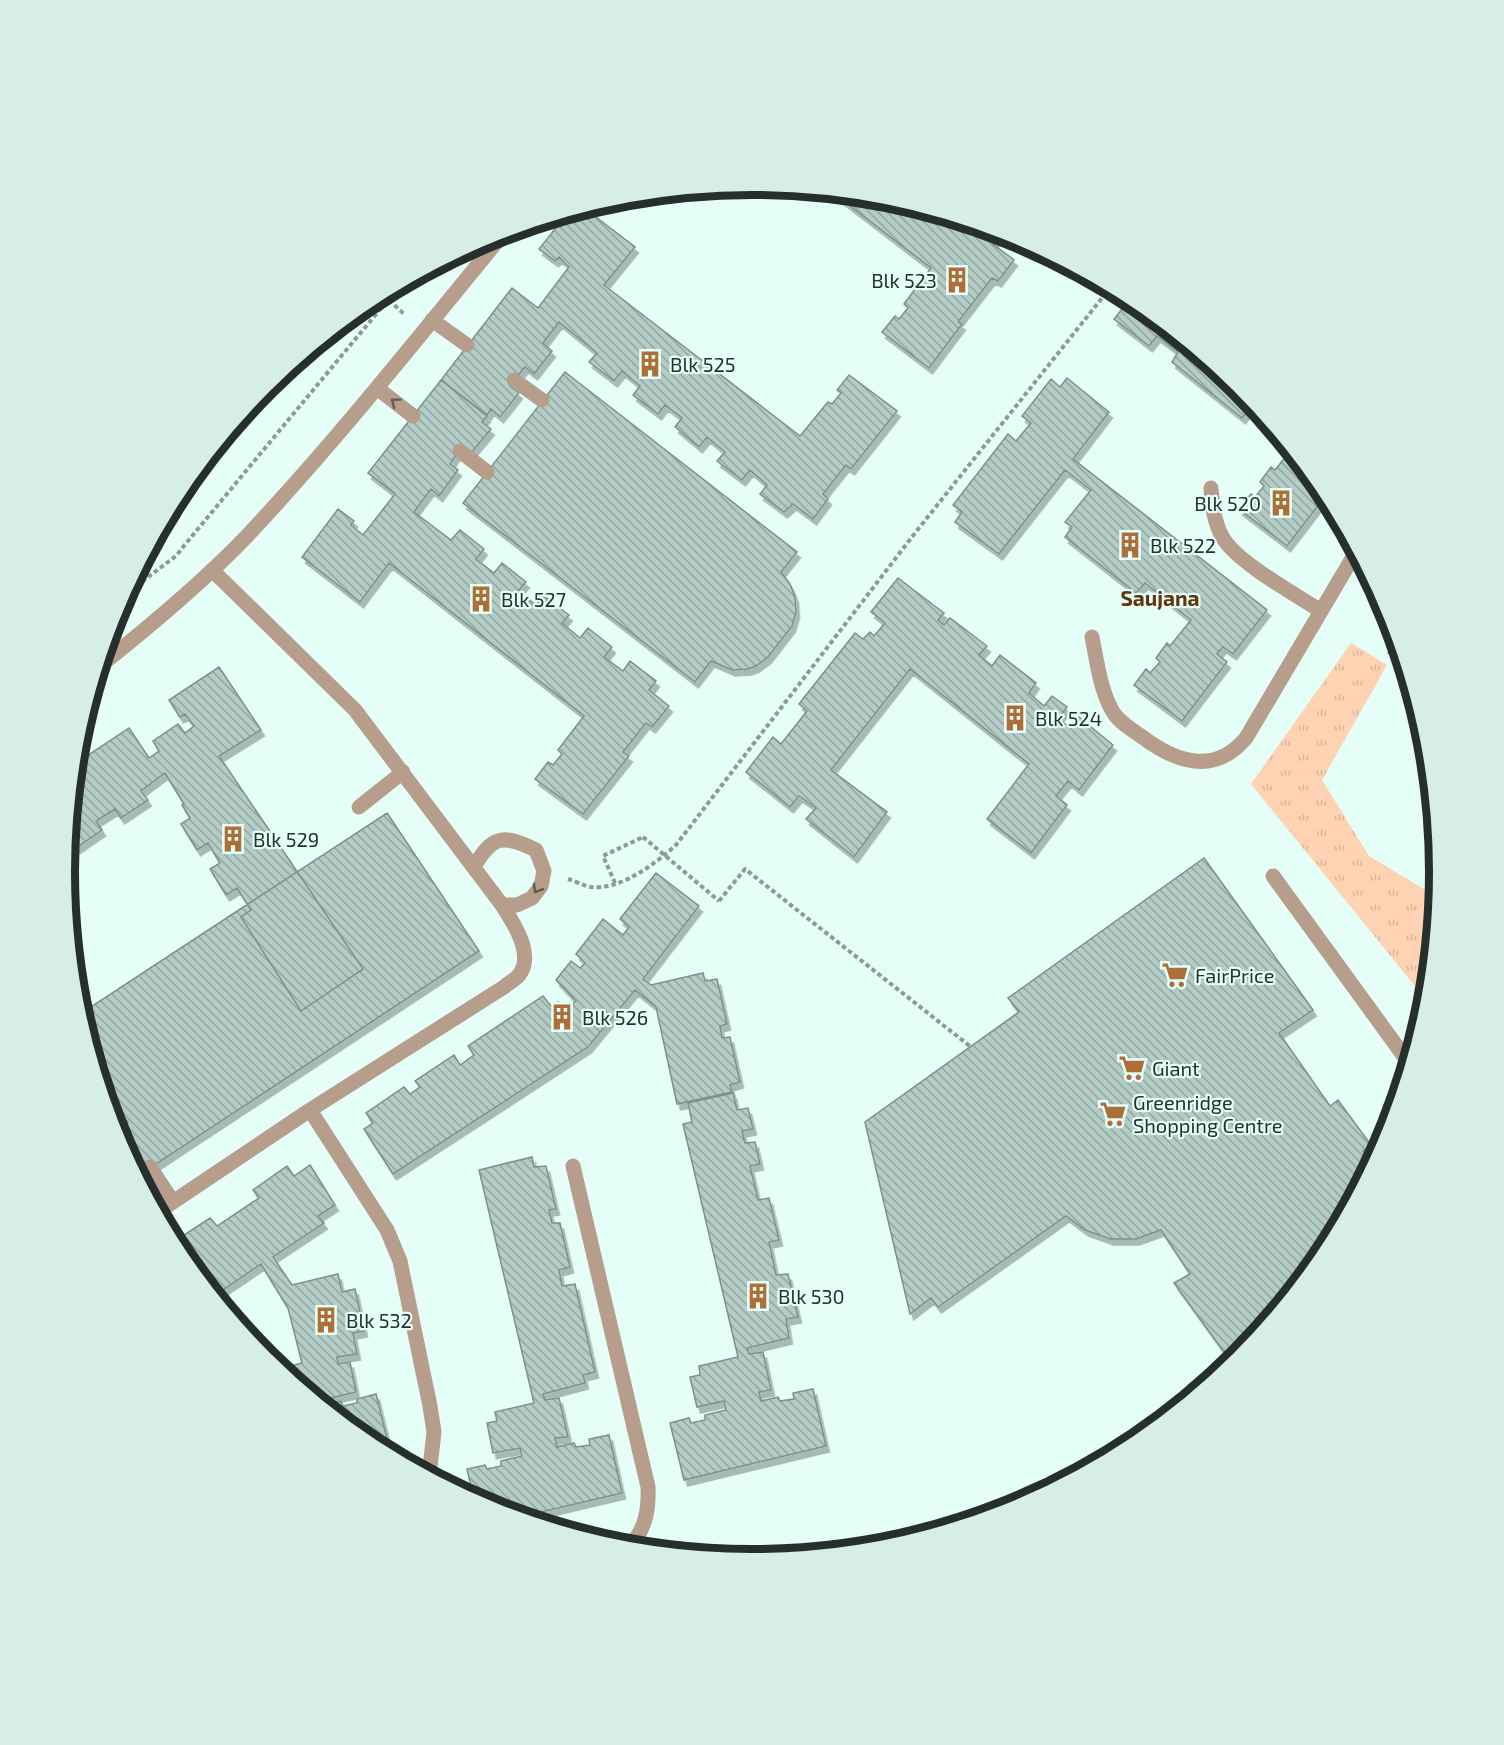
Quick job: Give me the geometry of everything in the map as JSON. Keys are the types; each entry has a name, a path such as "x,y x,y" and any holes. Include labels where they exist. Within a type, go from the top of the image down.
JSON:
{"lane":[{"path":"110,657 212,570 246,536 377,388 492,247"},
{"path":"432,320 467,345"},
{"path":"514,380 542,400"},
{"path":"377,388 412,416"},
{"path":"459,451 487,472"},
{"path":"1211,488 1215,519 1223,539 1230,548 1247,563 1321,611"},
{"path":"1092,637 1107,699 1120,721 1159,750 1170,755 1196,762 1220,758 1231,752 1246,738 1352,559"},
{"path":"164,1208 310,1110 504,987 519,974 523,967 522,943 516,926 355,710 212,570"},
{"path":"359,807 403,772"},
{"path":"474,867 486,848 500,840 516,840 537,850 544,871 541,886 532,898 516,905 502,905"},
{"path":"1273,876 1404,1056"},
{"path":"310,1110 387,1230 400,1261 434,1432 430,1468"},
{"path":"573,1166 648,1487 647,1512 635,1539"},
{"path":"150,1167 173,1202"}],"path":[{"path":"544,871 591,887 615,883 634,876 655,864 676,845 915,533 1104,295"},
{"path":"390,301 401,311"},
{"path":"141,581 183,548 384,305"},
{"path":"615,883 603,856 643,837 719,901 745,868 971,1047"}],"green space":[{"path":"1351,643 1387,665 1322,780 1369,856 1429,892 1428,917 1418,990 1251,784"}],"building":[{"name":"Blk 523","path":"845,202 884,209 970,231 995,241 993,244 1014,260 998,281 992,278 958,322 962,324 929,368 882,332 895,316 899,319 908,308 904,304 931,268"},
{"name":"Blk 525","path":"593,215 635,247 604,285 800,436 828,402 832,404 841,393 837,390 849,375 897,411 851,469 846,465 823,494 828,499 813,519 793,504 784,512 760,494 767,485 750,470 742,480 717,461 725,452 707,437 699,447 675,427 682,418 665,405 658,414 633,395 640,386 622,371 614,381 589,362 597,353 559,322 543,343 552,351 534,374 525,367 514,380 510,386 519,393 500,417 491,409 487,415 441,380 512,288 538,308 569,267 559,257 555,261 539,249 559,224"},
{"path":"1123,307 1128,310 1164,335 1247,411 1242,418 1172,362 1178,352 1157,336 1149,346 1114,319"},
{"path":"565,372 797,552 781,572 790,584 795,597 796,612 792,626 768,657 756,666 732,670 711,661 695,682 463,503"},
{"name":"Blk 522","path":"1067,378 1109,412 1073,459 1267,610 1233,654 1223,647 1217,654 1227,662 1182,721 1134,685 1146,669 1150,673 1160,662 1156,658 1167,643 1170,646 1191,620 1145,583 1136,593 1065,537 1072,527 1065,522 1091,490 1065,470 999,554 955,522 962,512 953,505 1008,434 1016,441 1031,423 1022,416 1051,379 1060,387"},
{"name":"Blk 527","path":"441,380 487,416 482,422 491,429 471,453 462,446 450,464 458,470 439,496 431,489 414,512 451,540 460,530 484,549 476,559 494,573 502,563 526,582 518,591 536,605 544,596 569,615 562,623 580,638 588,628 612,647 604,657 623,671 630,661 656,681 649,690 669,706 652,727 646,723 623,752 629,756 583,814 535,779 548,762 553,765 562,754 558,750 584,716 389,563 360,602 302,557 338,509 354,521 351,525 363,535 395,494 368,473"},
{"name":"Blk 520","path":"1286,456 1320,503 1287,546 1239,509 1251,494 1255,497 1264,486 1260,482 1271,467 1275,470"},
{"name":"Blk 524","path":"898,578 944,613 938,620 944,625 950,618 987,646 979,655 992,666 1000,655 1036,683 1029,693 1044,706 1052,696 1067,707 1058,719 1071,728 1079,717 1113,745 1079,790 1068,781 1056,796 1067,805 1031,853 987,819 1029,764 910,669 831,770 887,812 854,857 806,819 816,808 799,796 790,807 746,772 773,737 781,744 807,711 799,704 855,633 863,639 870,632 874,636 885,623 871,612"},
{"name":"Blk 529","path":"219,667 261,730 219,756 363,969 301,1011 241,917 251,910 237,888 226,895 210,869 220,863 208,843 197,850 181,824 190,818 165,773 141,791 148,800 121,818 115,809 96,821 102,830 76,847 85,757 129,728 149,758 159,751 153,741 178,724 185,733 194,726 185,714 180,717 169,700"},
{"path":"387,813 479,951 145,1172 111,1090 89,1008"},
{"name":"Greenridge Shopping Centre","path":"1204,858 1313,1010 1279,1033 1330,1106 1338,1100 1371,1145 1363,1151 1366,1156 1359,1172 1315,1249 1261,1319 1226,1355 1174,1283 1190,1274 1161,1230 1136,1239 1110,1239 1085,1230 1066,1216 938,1307 931,1298 910,1314 865,1122 1019,1012 1008,998"},
{"name":"Blk 526","path":"656,873 699,906 643,979 651,985 703,973 705,981 717,979 727,1024 720,1026 722,1038 730,1037 740,1082 730,1085 732,1092 677,1104 656,1007 635,990 588,1047 393,1174 364,1129 373,1123 366,1113 404,1087 410,1094 420,1087 415,1081 454,1055 460,1065 474,1055 468,1046 543,996 551,1006 558,1002 565,1010 576,1001 556,980 571,961 580,968 585,963 576,954 603,919 623,935 629,927 620,919"},
{"name":"Blk 530","path":"733,1093 737,1110 748,1108 753,1129 742,1131 745,1143 755,1142 760,1164 750,1166 758,1200 769,1198 779,1240 769,1242 776,1275 788,1274 798,1317 786,1319 789,1338 747,1348 749,1354 763,1352 771,1390 759,1392 761,1401 778,1397 780,1401 794,1399 793,1393 813,1389 826,1446 684,1480 670,1423 689,1418 691,1423 705,1420 705,1415 726,1410 724,1401 697,1407 690,1377 700,1375 699,1366 738,1357 683,1124 692,1122 688,1103"},
{"path":"118,1109 128,1122 124,1125"},
{"path":"532,1157 534,1167 546,1166 556,1209 549,1210 552,1223 560,1223 570,1267 559,1270 562,1286 575,1284 595,1372 583,1375 585,1383 543,1394 545,1400 559,1398 568,1437 555,1438 557,1447 574,1443 576,1447 590,1445 589,1439 609,1435 622,1493 534,1514 471,1488 467,1469 485,1465 487,1469 501,1466 501,1461 522,1456 520,1448 493,1453 487,1423 497,1421 495,1412 534,1403 479,1170"},
{"name":"Blk 532","path":"310,1165 335,1205 318,1216 324,1223 273,1257 292,1285 338,1274 342,1292 355,1289 364,1331 353,1333 357,1354 337,1357 338,1364 350,1362 356,1392 331,1398 331,1402 290,1366 302,1363 288,1308 261,1264 220,1292 182,1237 210,1218 217,1226 259,1198 253,1190 287,1166 294,1176"},
{"name":"Blk 532","path":"376,1394 388,1443 332,1404 341,1401 343,1406 357,1403 357,1399"}],"place":[{"name":"Blk 523","path":"957,280"},
{"name":"Blk 525","path":"650,364"},
{"name":"Blk 520","path":"1281,503"},
{"name":"Blk 522","path":"1130,545"},
{"name":"Blk 527","path":"481,599"},
{"name":"Blk 524","path":"1015,718"},
{"name":"Blk 529","path":"233,839"},
{"name":"FairPrice","path":"1175,975"},
{"name":"Blk 526","path":"562,1017"},
{"name":"Giant","path":"1132,1068"},
{"name":"Greenridge Shopping Centre","path":"1113,1114"},
{"name":"Blk 530","path":"758,1296"},
{"name":"Blk 532","path":"326,1320"}],"district":[{"name":"Saujana","path":"1160,597"}]}
